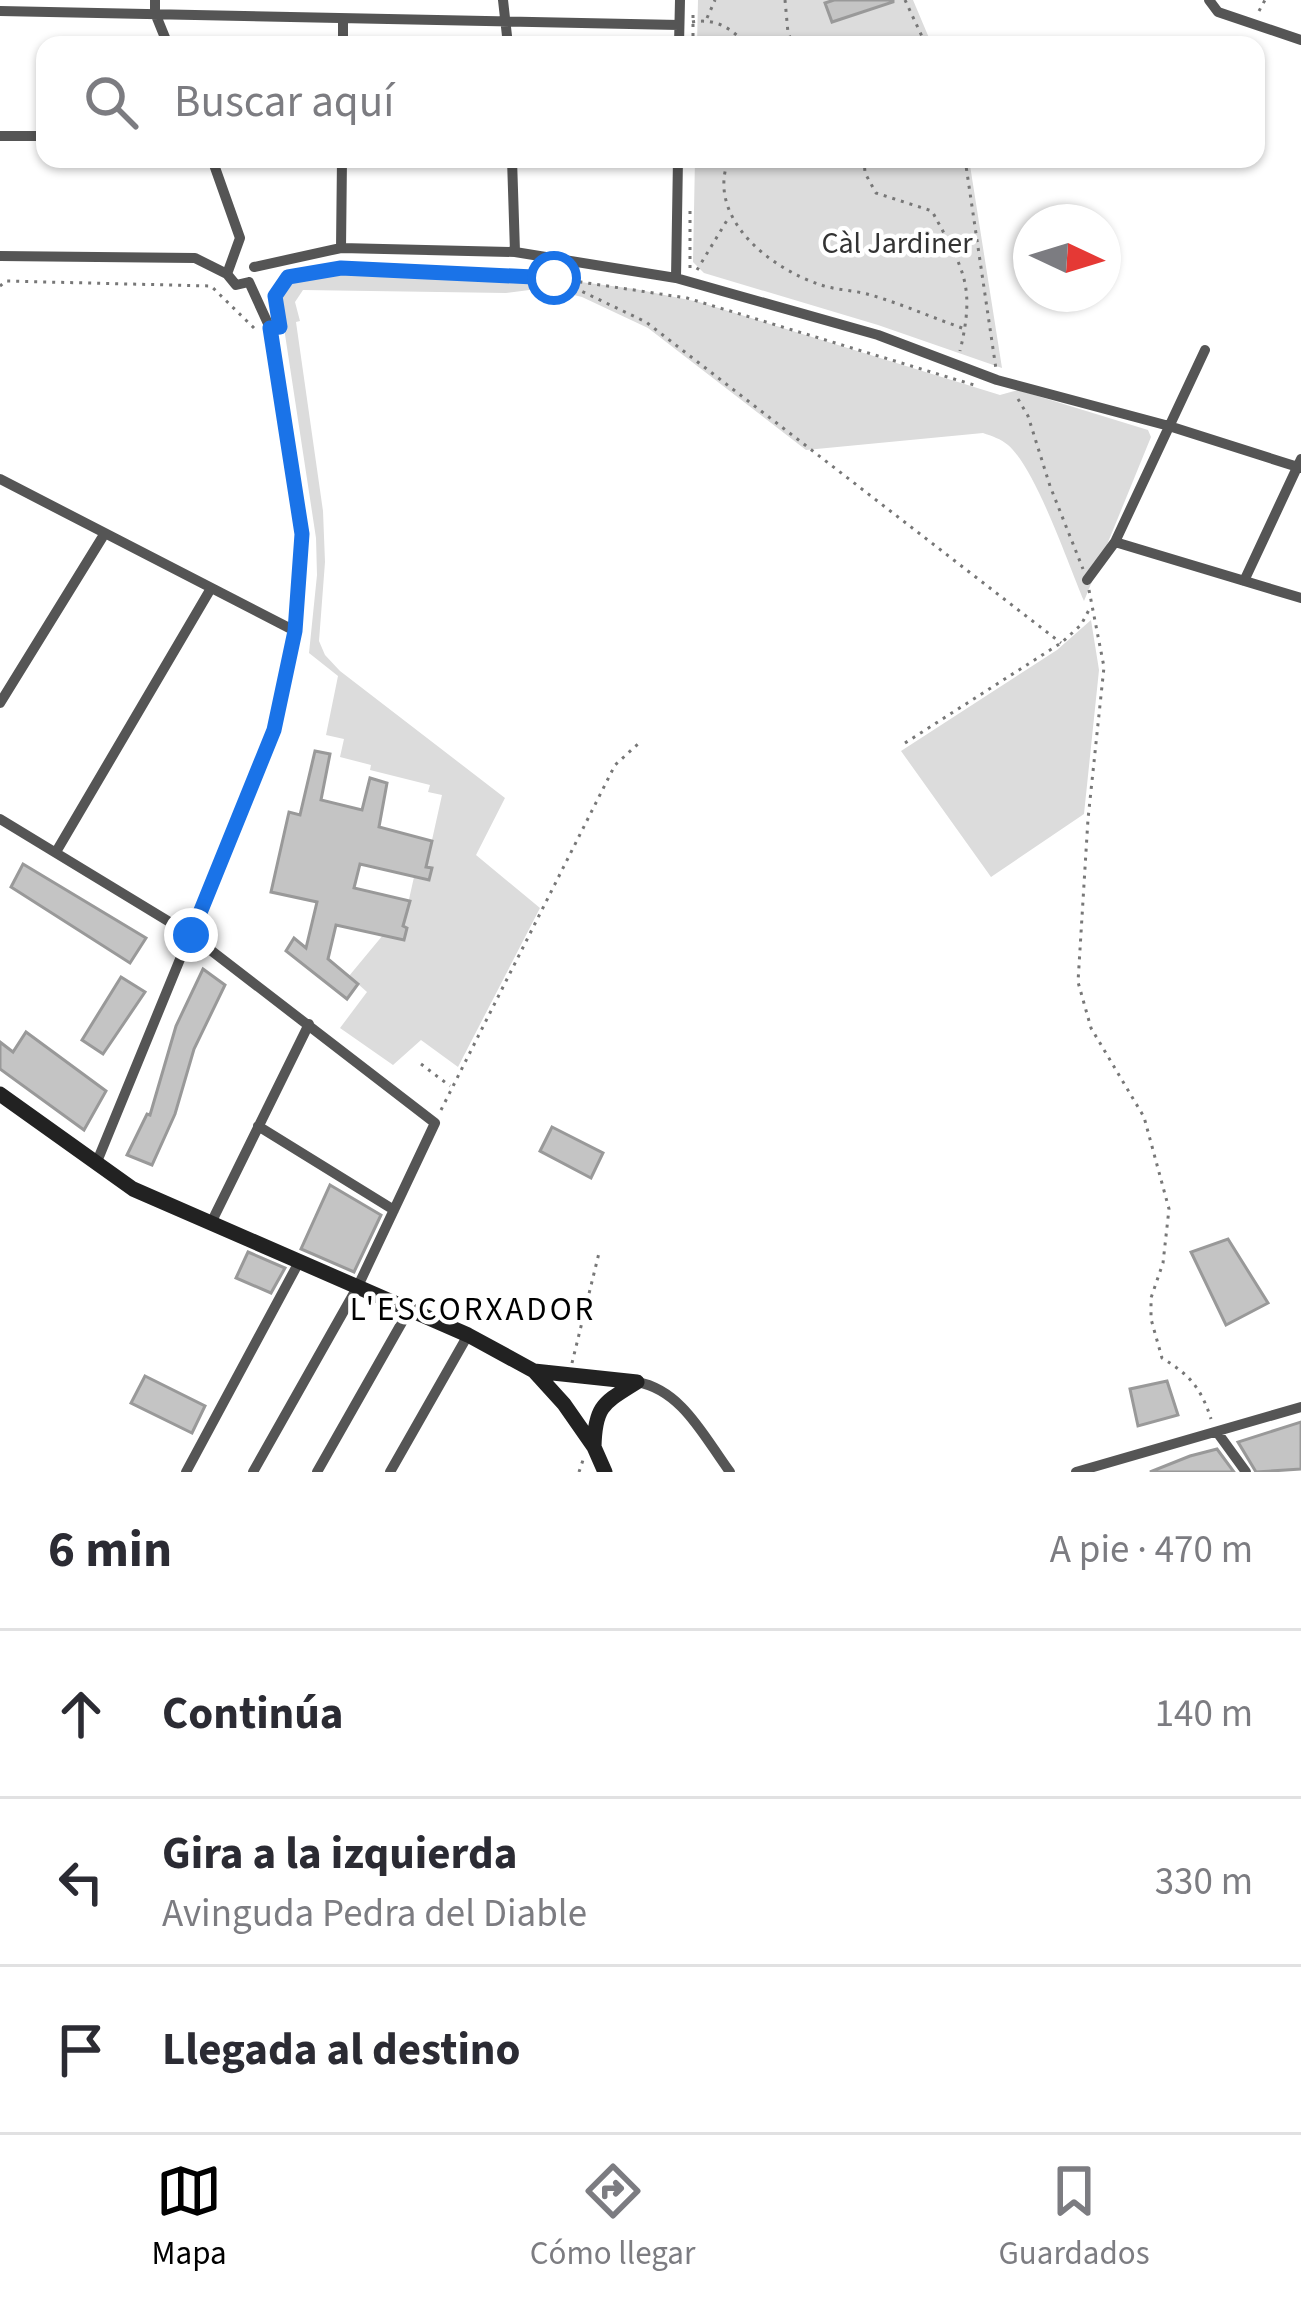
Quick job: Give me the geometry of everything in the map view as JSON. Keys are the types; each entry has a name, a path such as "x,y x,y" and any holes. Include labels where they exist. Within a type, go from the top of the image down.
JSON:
{"street":[{"path":"503,0 508,36"},
{"path":"679,36 680,0"},
{"path":"1209,0 1218,12 1301,40"},
{"path":"0,11 155,6 343,19 679,25"},
{"path":"155,6 165,36"},
{"path":"343,19 343,36"},
{"path":"0,136 36,136"},
{"path":"215,168 239,238 227,274"},
{"path":"341,248 342,168"},
{"path":"512,168 515,252"},
{"path":"676,278 677,168"},
{"path":"254,267 341,248 515,252 676,278 878,335 997,380 1300,465 1244,581"},
{"path":"0,256 196,258 227,274 236,285 249,283"},
{"path":"234,260 243,258 254,267"},
{"path":"96,1164 274,730 295,631 302,534 270,328 249,283 254,267"},
{"path":"1087,580 1114,542 1205,350"},
{"path":"0,479 295,631"},
{"path":"0,704 105,533"},
{"path":"1114,542 1301,598"},
{"path":"56,851 210,590"},
{"path":"0,820 191,935 435,1123 358,1286 253,1472"},
{"path":"211,1222 309,1024"},
{"path":"0,1094 133,1189 468,1335 534,1371 564,1404 605,1472"},
{"path":"258,1126 394,1210"},
{"path":"185,1472 299,1262"},
{"path":"317,1472 409,1310"},
{"path":"390,1472 468,1335"},
{"path":"534,1371 660,1386 678,1402 730,1472"},
{"path":"564,1404 603,1381"},
{"path":"594,1447 600,1406 637,1382"},
{"path":"564,1404 622,1392"},
{"path":"1076,1472 1301,1406"},
{"path":"1217,1432 1246,1472"}],"path":[{"path":"693,0 693,36"},
{"path":"706,20 715,0"},
{"path":"785,0 790,36"},
{"path":"904,0 922,36"},
{"path":"679,25 706,20 731,28 739,36"},
{"path":"726,168 721,183 730,215 771,262 822,285 867,294 965,329"},
{"path":"865,168 876,193 932,211 969,285 956,364"},
{"path":"966,168 997,380 1016,396 1028,416 1087,580 1104,668 1078,982 1090,1028 1144,1117 1169,1209 1163,1263 1150,1298 1150,1319 1162,1358 1201,1388 1217,1432"},
{"path":"689,282 691,200"},
{"path":"689,282 730,215"},
{"path":"515,252 554,278 646,322 1061,643"},
{"path":"0,286 6,281 211,286 256,330 280,327 275,296 288,277 341,268 554,278 687,298 972,385"},
{"path":"905,743 1061,643 1081,625 1092,604"},
{"path":"435,1123 615,765 638,744"},
{"path":"421,1064 452,1087"},
{"path":"568,1376 599,1253"}],"green space":[{"path":"698,0 913,0 928,36 697,36"},
{"name":"Càl Jardiner","path":"695,168 970,168 1002,368 704,273 693,262"},
{"path":"342,270 518,274 699,302 1000,395 1018,390 1148,430 1151,437 1084,601 1019,457 1008,445 983,433 806,450 648,328 582,297 545,288 506,293 303,290 295,302 300,321 296,322 323,511 319,641 340,671 505,798 476,855 540,908 458,1067 421,1040 393,1065 340,1028 367,992 349,976 383,935 405,939 403,926 414,877 428,880 432,869 426,867 442,795 428,792 430,785 340,757 344,739 326,735 338,676 309,653 316,538 279,295 291,281"},
{"path":"1091,620 1099,670 1084,814 991,877 901,751 1057,650"}],"building":[{"path":"893,2 832,22 825,3"},
{"path":"315,751 330,754 321,800 362,810 370,778 387,783 379,827 432,841 426,867 432,868 429,880 360,864 354,888 410,901 404,940 336,925 328,959 358,984 347,999 286,951 294,938 306,948 317,902 271,892 289,812 300,815"},
{"path":"23,864 146,938 130,963 11,887"},
{"path":"203,969 225,985 194,1049 175,1114 152,1165 127,1155 150,1115 176,1026"},
{"path":"121,977 145,992 103,1054 82,1040"},
{"path":"26,1032 106,1091 84,1130 0,1069 0,1042 13,1052"},
{"path":"552,1127 603,1153 591,1178 540,1151"},
{"path":"330,1185 381,1215 354,1272 301,1249"},
{"path":"1228,1239 1268,1303 1226,1325 1191,1252"},
{"path":"248,1252 285,1268 271,1293 236,1278"},
{"path":"145,1376 205,1406 192,1433 131,1403"},
{"path":"1167,1381 1178,1415 1138,1426 1130,1389"},
{"path":"1301,1422 1301,1469 1256,1472 1238,1442"},
{"path":"1217,1449 1234,1472 1150,1472 1190,1456"}],"district":[{"name":"L'ESCORXADOR","path":"473,1308"}],"route":[{"path":"191,935 274,730 295,631 302,534 270,328 280,327 275,296 288,277 341,268 554,278"}]}
